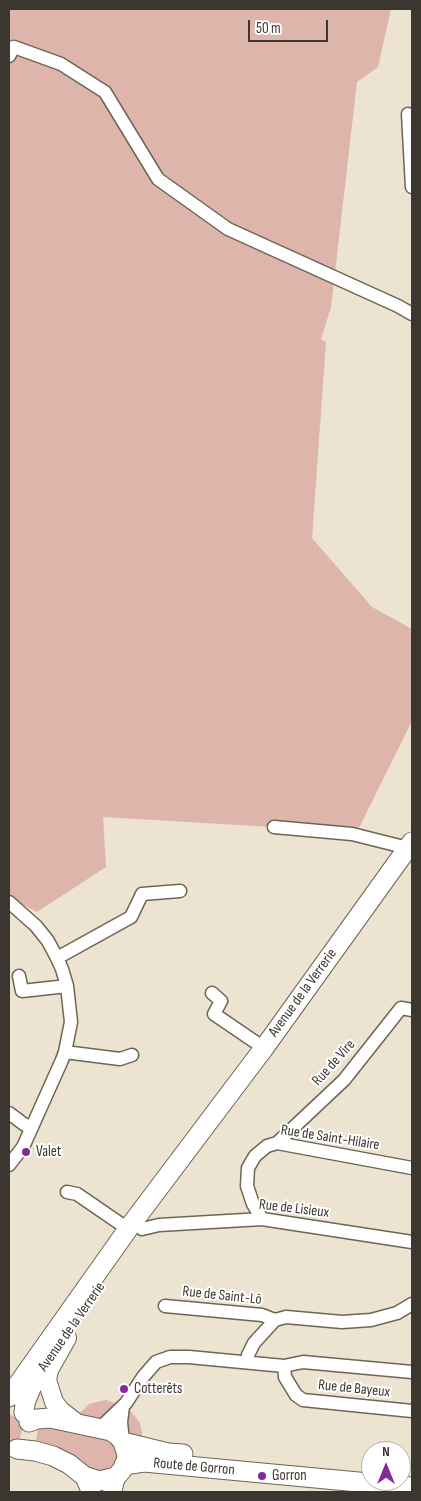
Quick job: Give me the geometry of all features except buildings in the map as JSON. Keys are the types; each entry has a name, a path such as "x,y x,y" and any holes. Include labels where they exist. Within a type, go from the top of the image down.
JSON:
{"main road":[{"name":"Avenue de la Verrerie","path":"9,1397 135,1229 192,1144 264,1048 409,846"},
{"name":"Avenue de la Verrerie","path":"13,1450 26,1440 28,1435 20,1413 31,1388 59,1344 67,1338 111,1271 132,1246 135,1229"},
{"path":"67,1338 49,1370 47,1380 54,1402 60,1410 78,1424"},
{"name":"Route de Gorron","path":"20,1413 37,1419 50,1418 100,1428 110,1431 123,1442 168,1453 361,1471"},
{"path":"117,1478 127,1455 123,1442"},
{"path":"13,1450 35,1451 53,1456 69,1464 87,1484"},
{"name":"Route de Gorron","path":"87,1484 117,1478 144,1462 412,1487"}],"street":[{"path":"9,56 14,47 61,64 105,92 158,179 228,229 412,314"},
{"path":"408,114 412,187"},
{"path":"274,827 352,834 400,846 409,846"},
{"path":"58,958 131,918 142,894 180,891"},
{"path":"9,902 36,926 58,958 67,986 71,1022 65,1052 23,1147 9,1165"},
{"path":"19,976 22,991 67,986"},
{"path":"212,993 221,1001 214,1014 264,1048"},
{"name":"Rue de Vire","path":"277,1143 344,1080 401,1008 412,1010"},
{"path":"65,1052 120,1059 132,1055"},
{"path":"9,1113 32,1126"},
{"name":"Rue de Saint-Hilaire","path":"262,1219 253,1204 247,1186 248,1168 255,1156 267,1146 277,1143 412,1168"},
{"path":"67,1192 77,1194 135,1229"},
{"name":"Rue de Lisieux","path":"135,1229 159,1225 262,1219 412,1242"},
{"name":"Rue de Saint-Lô","path":"248,1362 248,1355 254,1342 275,1320 286,1317 342,1322 371,1320 397,1313 412,1304"},
{"name":"Rue de Saint-Lô","path":"165,1306 262,1315 275,1320"},
{"path":"100,1428 123,1406 156,1362 170,1357 189,1357 248,1362"},
{"name":"Rue de Bayeux","path":"248,1362 284,1366 303,1362 412,1372"},
{"name":"Rue de Bayeux","path":"284,1366 285,1377 296,1395 303,1400 412,1411"},
{"path":"123,1406 121,1422 123,1442"}],"shaded area":[{"path":"9,9 391,9 378,67 357,82 331,307 321,339 326,342 312,538 372,607 412,629 412,721 357,832 103,817 106,867 37,912 9,897"},
{"path":"106,1400 117,1404 101,1420 79,1416 89,1404"},
{"path":"129,1409 140,1423 141,1442 132,1439 126,1428"},
{"path":"9,1414 18,1419 23,1428 17,1443 9,1446"},
{"path":"38,1424 109,1439 114,1442 120,1454 116,1468 98,1473 34,1445"}],"place":[{"name":"Valet","path":"26,1152"},
{"name":"Cotterêts","path":"124,1389"},
{"name":"Gorron","path":"262,1476"}]}
